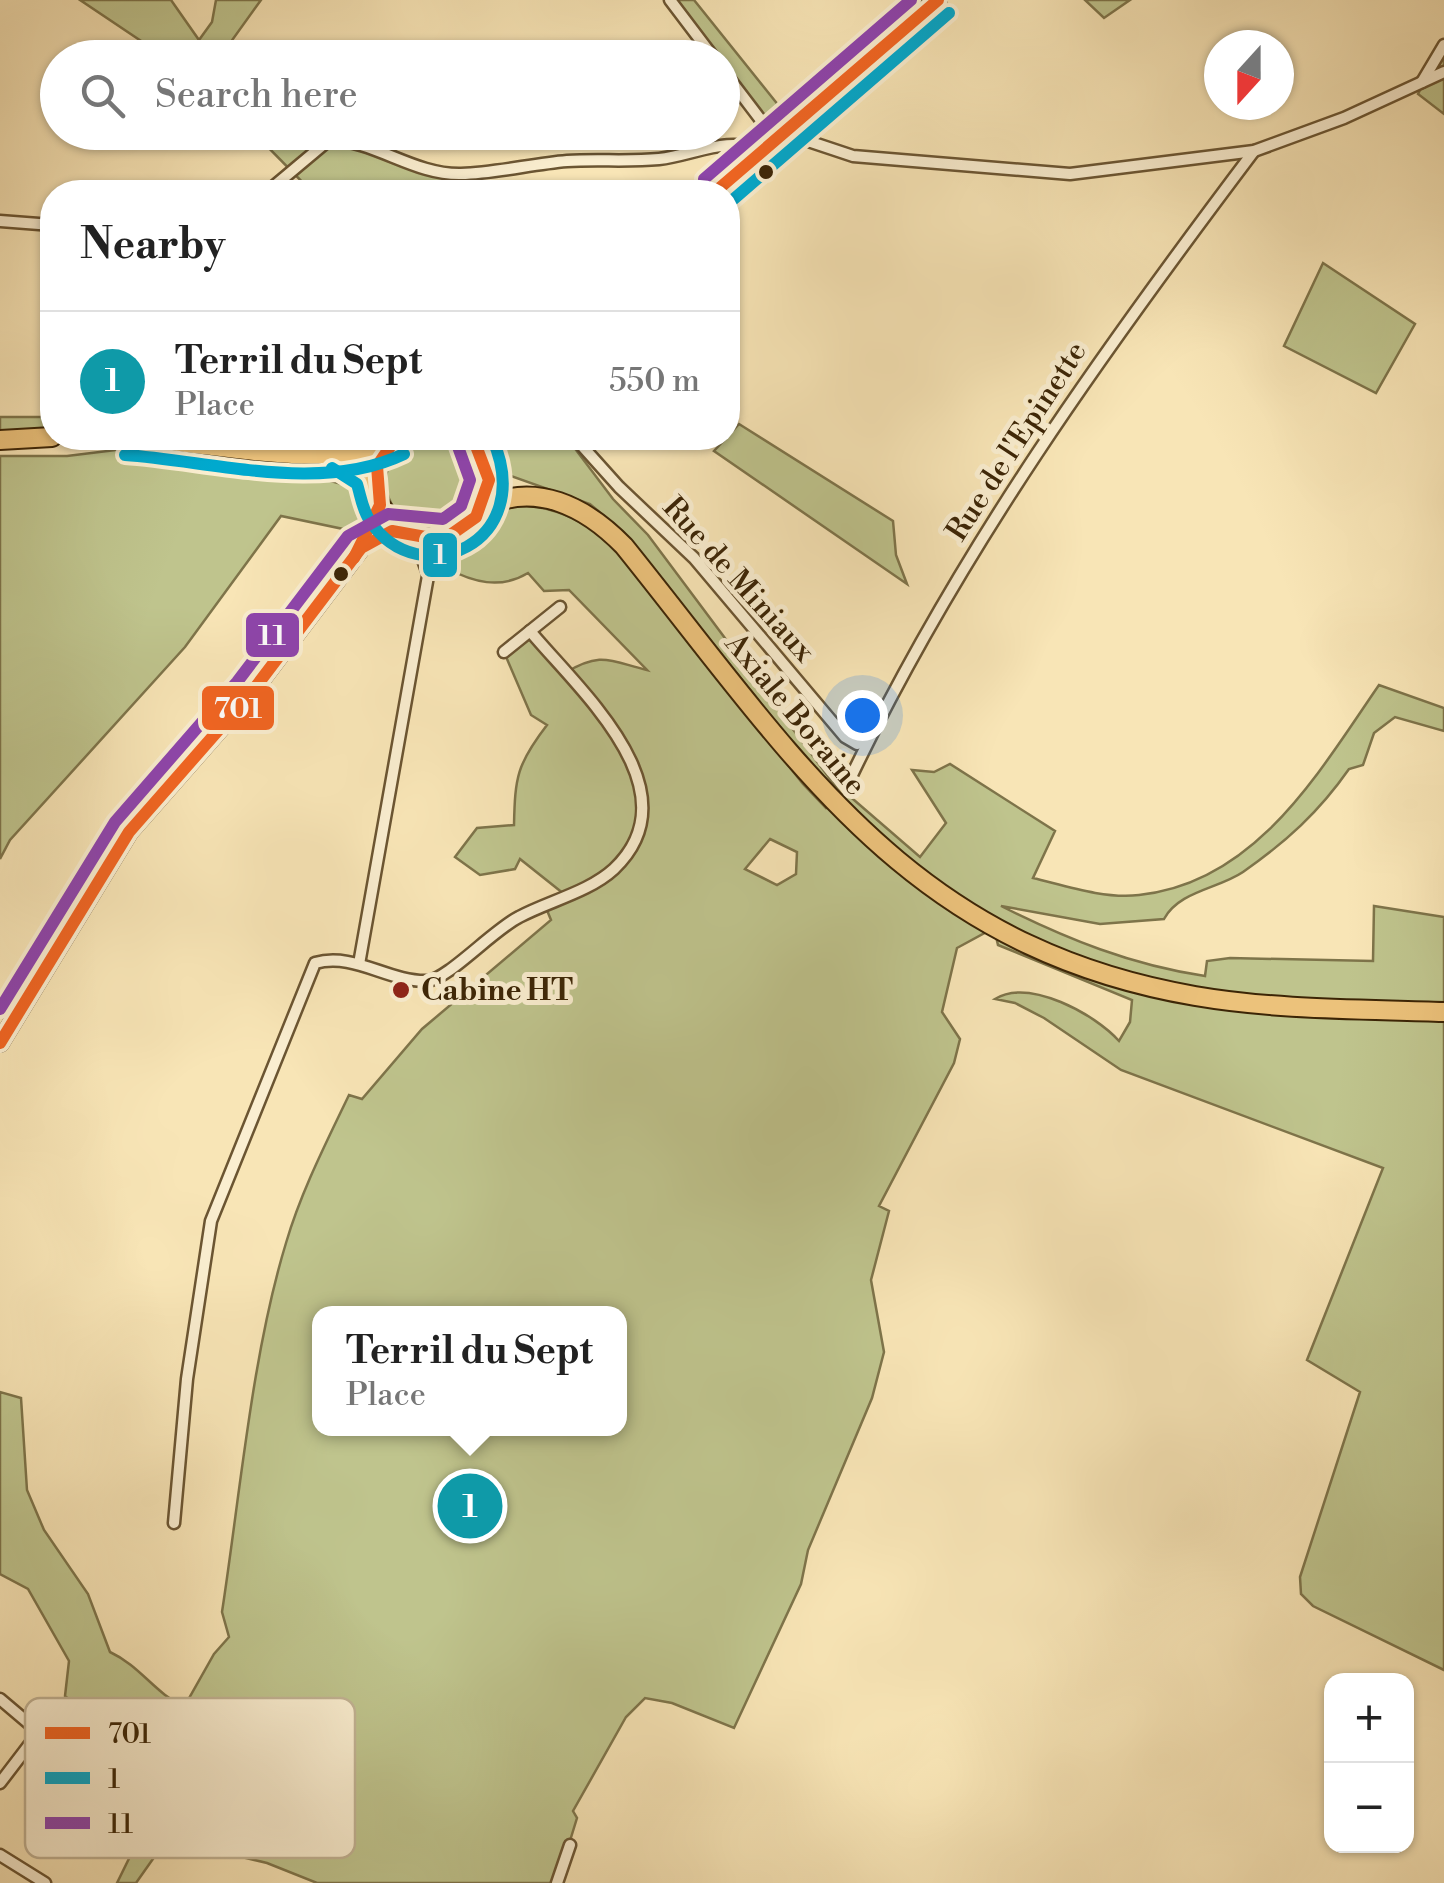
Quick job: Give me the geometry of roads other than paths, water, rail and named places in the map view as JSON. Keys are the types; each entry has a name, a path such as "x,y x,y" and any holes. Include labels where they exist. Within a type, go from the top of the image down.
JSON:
{"main road":[{"path":"0,440 40,437"},
{"path":"243,450 348,450"},
{"path":"375,479 388,450"},
{"path":"338,452 365,467 375,479 380,505 409,533 449,536 468,525 482,508 488,470 477,450"},
{"name":"Axiale Boraine","path":"488,470 528,494 577,508 606,528 830,802 926,886 994,928 1088,970 1194,996 1260,1004 1444,1012"},
{"path":"482,508 528,494"}],"street":[{"path":"670,0 700,40"},
{"path":"729,180 938,0"},
{"path":"1422,82 1444,45"},
{"path":"740,90 780,136 853,156 1070,174 1254,152 1344,118 1444,72"},
{"path":"740,146 763,152"},
{"path":"281,180 317,150"},
{"path":"372,150 422,169 463,174 570,161 665,158 702,150"},
{"name":"Rue de l'Epinette","path":"852,777 869,739 992,519 1078,387 1254,152"},
{"path":"0,221 40,223"},
{"name":"Rue de Miniaux","path":"585,450 682,544 846,738 857,744 869,739"},
{"path":"362,548 380,505"},
{"path":"0,1044 129,832 250,693 362,548 380,534 409,533 426,562 428,576"},
{"path":"359,964 428,576 449,536"},
{"path":"504,652 560,607"},
{"path":"174,1523 186,1379 211,1221 272,1079 306,977 315,964 324,961 359,964 428,982 446,976 486,937 544,903 590,884 627,852 637,832 642,791 628,750 530,631"},
{"path":"0,1699 25,1721"},
{"path":"0,1784 25,1750"},
{"path":"557,1883 570,1845"},
{"path":"0,1855 45,1883"}],"place":[{"name":"Cabine HT","path":"401,990"},
{"name":"Terril du Sept","path":"470,1506"}]}
